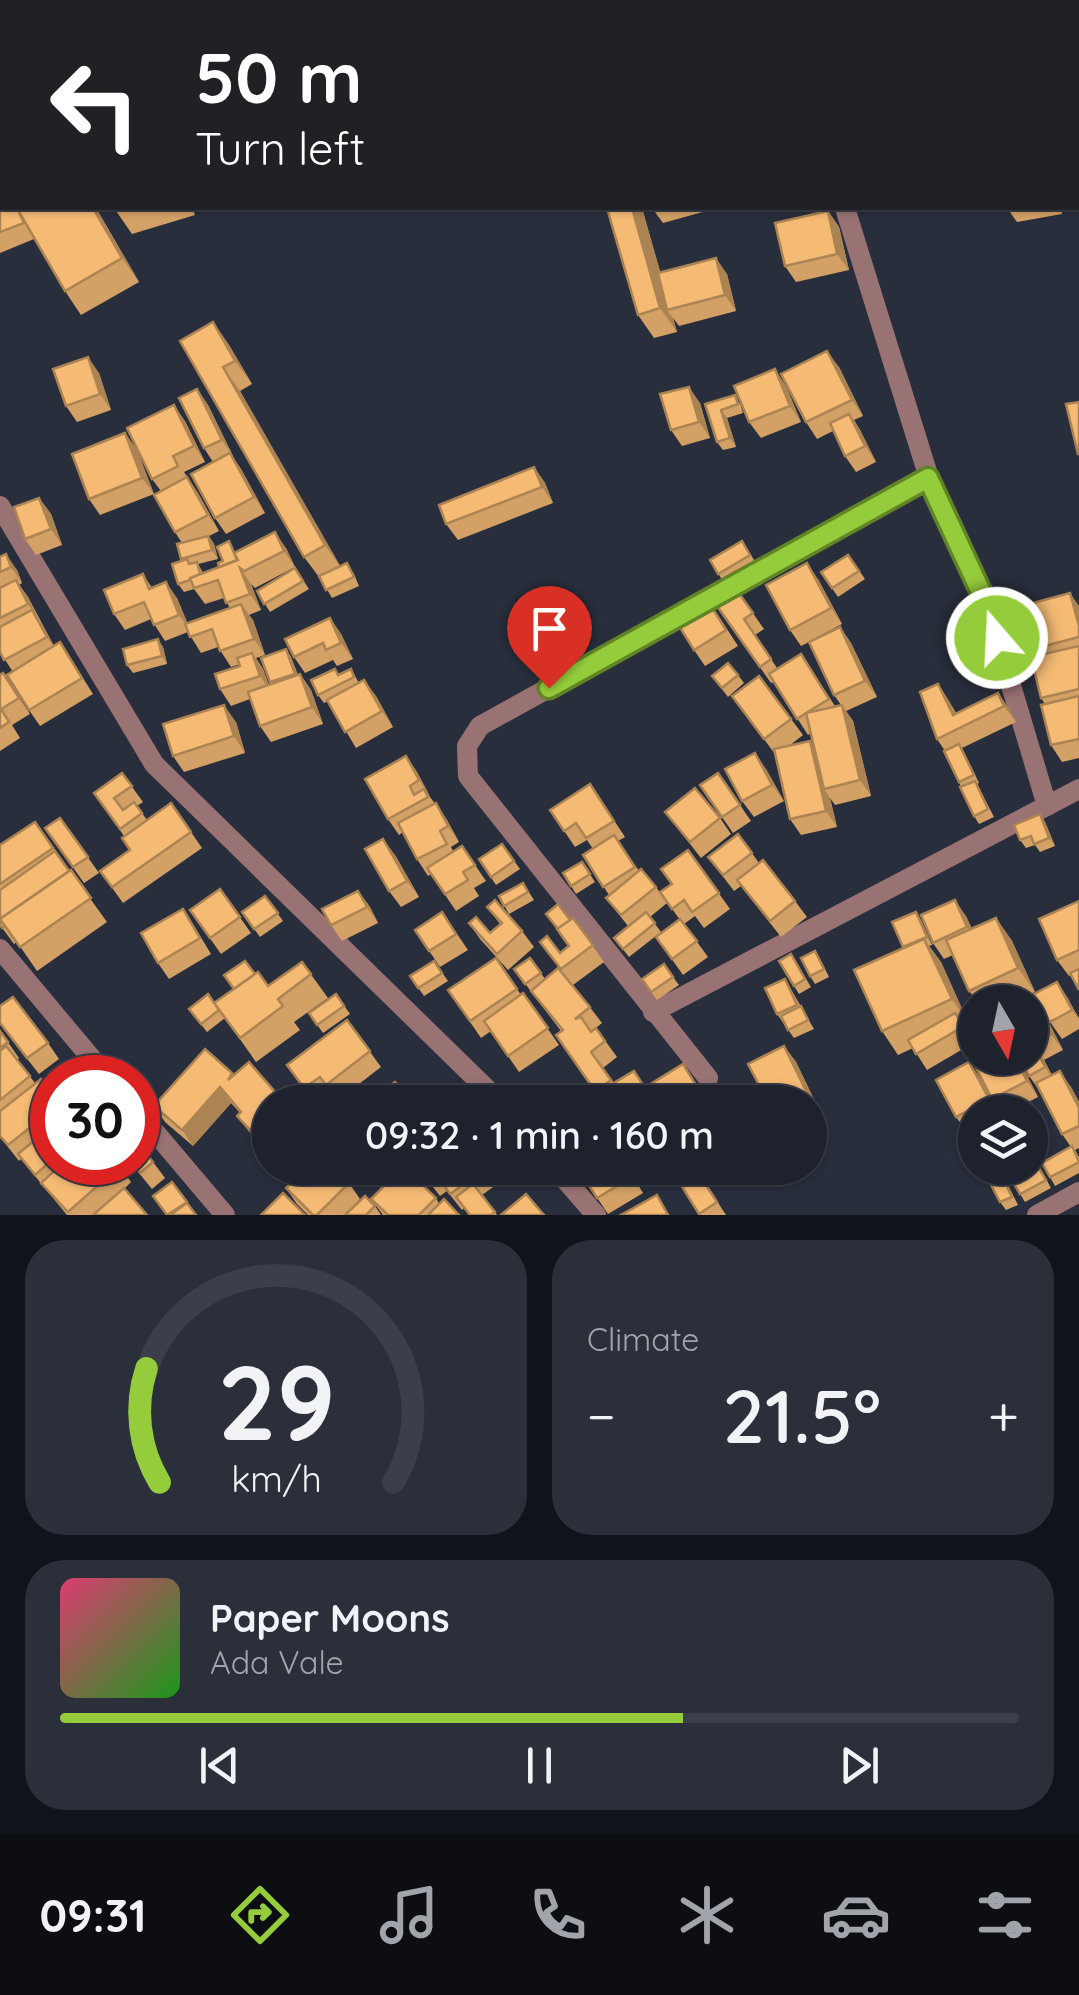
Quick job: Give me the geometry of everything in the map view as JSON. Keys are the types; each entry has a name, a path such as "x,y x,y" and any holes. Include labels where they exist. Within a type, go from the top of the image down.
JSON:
{"street":[{"path":"845,210 928,478 987,605 1046,806"},
{"path":"708,1078 468,776 468,746 480,726 928,478"},
{"path":"0,506 154,764 483,1085"},
{"path":"653,1012 1079,789"},
{"path":"0,949 89,1055"},
{"path":"160,1138 226,1215"},
{"path":"570,1185 596,1215"},
{"path":"1037,1215 1079,1192"}],"building":[{"path":"0,210 19,210 24,223 0,232"},
{"path":"18,210 94,210 122,258 65,291"},
{"path":"608,210 633,210 660,308 638,315"},
{"path":"828,211 837,254 785,266 775,223"},
{"path":"716,258 725,295 667,310 658,273"},
{"path":"213,322 235,361 223,367 325,545 304,557 180,341"},
{"path":"827,351 852,400 806,422 781,374"},
{"path":"88,357 100,394 66,406 53,369"},
{"path":"775,369 790,406 749,422 734,386"},
{"path":"689,387 699,422 671,430 660,394"},
{"path":"197,389 222,440 204,448 179,398"},
{"path":"735,395 738,404 721,410 730,438 717,442 705,404"},
{"path":"1079,402 1079,454 1078,454 1066,404"},
{"path":"174,405 194,446 173,456 178,466 152,479 127,428"},
{"path":"849,414 865,446 845,456 830,423"},
{"path":"125,433 142,478 89,499 72,454"},
{"path":"230,453 254,497 215,518 191,474"},
{"path":"534,467 542,487 446,524 439,505"},
{"path":"187,477 208,515 175,532 154,495"},
{"path":"39,498 51,529 25,539 14,507"},
{"path":"275,532 284,551 244,571 240,568 250,594 226,603 218,580 194,588 190,578 238,560 234,553"},
{"path":"208,536 212,550 181,559 177,544"},
{"path":"229,541 237,560 219,567 218,563 223,561 217,547"},
{"path":"742,541 750,555 718,574 710,560"},
{"path":"6,554 11,567 0,572 0,557"},
{"path":"848,555 859,571 832,588 821,572"},
{"path":"187,559 189,564 197,562 200,574 178,584 172,564"},
{"path":"347,563 354,577 326,590 319,576"},
{"path":"807,563 831,608 790,630 766,585"},
{"path":"295,568 303,581 264,604 257,591"},
{"path":"143,574 149,589 166,582 179,615 154,625 144,602 114,614 104,590"},
{"path":"16,580 28,604 0,618 0,588"},
{"path":"738,592 753,613 744,619 771,659 760,667 717,606"},
{"path":"703,593 726,630 694,650 671,613"},
{"path":"1070,593 1079,637 1022,652 1011,609"},
{"path":"241,604 254,639 220,651 212,629 190,637 185,624"},
{"path":"32,610 47,637 4,660 0,652 0,627"},
{"path":"330,618 341,643 326,650 323,643 294,657 285,639"},
{"path":"840,627 865,681 834,695 809,642"},
{"path":"158,639 162,656 127,665 123,649"},
{"path":"60,642 82,678 29,710 7,675"},
{"path":"1079,646 1079,689 1041,698 1031,657"},
{"path":"286,649 295,674 270,682 261,658"},
{"path":"252,653 260,676 220,689 215,674 240,666 237,658"},
{"path":"801,654 829,699 797,719 769,674"},
{"path":"728,663 738,675 722,688 712,676"},
{"path":"335,669 338,675 351,669 354,677 318,695 311,680"},
{"path":"3,673 19,698 1,709 9,722 0,728 0,675"},
{"path":"300,674 312,707 260,726 248,692"},
{"path":"759,676 791,719 764,739 732,696"},
{"path":"364,680 382,711 345,732 327,700"},
{"path":"938,684 953,715 998,693 1004,706 937,739 920,692"},
{"path":"1079,696 1079,739 1051,745 1041,705"},
{"path":"224,705 234,736 173,756 163,724"},
{"path":"842,705 860,780 824,789 806,713"},
{"path":"810,741 826,811 790,819 774,749"},
{"path":"959,744 974,775 959,782 944,751"},
{"path":"755,753 772,785 742,801 725,769"},
{"path":"406,756 419,780 410,786 414,795 424,789 428,797 388,819 365,779"},
{"path":"122,773 132,786 114,798 123,810 134,802 142,813 120,829 94,793"},
{"path":"718,773 740,805 722,817 700,785"},
{"path":"975,781 988,809 974,816 960,787"},
{"path":"590,784 614,821 586,838 576,823 564,831 550,810"},
{"path":"695,788 720,818 690,842 665,812"},
{"path":"171,803 191,832 112,887 100,871 130,850 122,838"},
{"path":"436,803 448,826 440,831 447,844 417,859 398,823"},
{"path":"1040,814 1049,838 1034,844 1031,836 1020,840 1014,825"},
{"path":"60,818 88,857 73,867 45,828"},
{"path":"35,822 53,848 0,884 0,845"},
{"path":"738,834 752,853 723,875 708,857"},
{"path":"614,835 635,867 603,887 583,855"},
{"path":"383,839 407,881 389,891 365,849"},
{"path":"502,844 514,861 491,877 479,859"},
{"path":"462,846 475,865 463,872 468,880 445,894 427,868"},
{"path":"688,850 719,893 692,912 684,900 672,909 660,892 672,884 661,869"},
{"path":"55,851 69,871 0,919 0,890"},
{"path":"763,860 795,901 770,921 737,880"},
{"path":"582,862 590,874 571,886 563,873"},
{"path":"641,869 656,887 621,915 606,898"},
{"path":"71,870 91,898 20,947 0,919"},
{"path":"523,883 528,892 504,906 499,896"},
{"path":"220,889 240,917 210,938 190,910"},
{"path":"358,891 367,907 331,925 322,909"},
{"path":"265,896 278,913 254,929 242,912"},
{"path":"495,900 522,931 497,954 469,923 476,917 490,933 502,923 487,907"},
{"path":"955,900 967,927 933,943 921,915"},
{"path":"1079,901 1079,950 1057,960 1039,919"},
{"path":"558,904 570,920 558,929 546,914"},
{"path":"183,909 200,938 158,963 141,933"},
{"path":"442,912 456,934 429,951 415,930"},
{"path":"646,912 655,923 623,949 614,938"},
{"path":"916,912 927,937 903,947 892,922"},
{"path":"573,918 593,945 561,969 540,942 547,936 560,953 569,946 557,929"},
{"path":"996,918 1018,968 982,985 966,985 946,940"},
{"path":"680,919 697,941 672,959 656,937"},
{"path":"924,939 952,999 882,1031 854,970"},
{"path":"815,951 824,969 810,976 801,958"},
{"path":"791,954 805,979 794,986 779,961"},
{"path":"496,958 517,989 470,1021 448,990"},
{"path":"530,958 541,973 525,984 514,969"},
{"path":"245,961 255,974 234,989 224,975"},
{"path":"434,961 442,973 418,988 410,976"},
{"path":"302,962 311,974 278,999 283,1006 240,1038 214,1003 258,972 268,986"},
{"path":"664,964 673,977 651,992 642,979"},
{"path":"558,968 590,1007 575,1019 581,1017 591,1032 596,1028 605,1041 591,1052 611,1080 604,1085 591,1085 556,1035 563,1030 531,991"},
{"path":"1079,969 1079,990 1070,973"},
{"path":"785,979 797,1005 777,1014 765,988"},
{"path":"1057,982 1072,1010 1050,1022 1048,1018 1048,987"},
{"path":"523,993 548,1028 508,1056 484,1021"},
{"path":"208,994 219,1010 201,1024 189,1009"},
{"path":"336,994 344,1006 317,1025 309,1013"},
{"path":"13,997 48,1043 27,1058 0,1023 0,1006"},
{"path":"801,1006 808,1020 788,1030 781,1016"},
{"path":"955,1013 958,1017 958,1030 916,1054 908,1040"},
{"path":"347,1020 370,1051 326,1085 320,1077 302,1085 287,1065"},
{"path":"0,1031 8,1042 0,1048"},
{"path":"6,1046 30,1076 0,1100 0,1051"},
{"path":"784,1046 803,1085 759,1085 748,1064"},
{"path":"205,1049 232,1073 228,1080 249,1062 269,1085 252,1085 250,1130 220,1087 182,1130 160,1111 160,1099"},
{"path":"683,1064 696,1085 649,1085"},
{"path":"958,1068 958,1075 976,1075 987,1095 958,1095 956,1117 936,1080"},
{"path":"634,1071 643,1085 610,1085"},
{"path":"1060,1071 1079,1108 1079,1126 1062,1134 1048,1107 1048,1095 1042,1095 1036,1083"},
{"path":"980,1075 1024,1075 1027,1081 1000,1095 990,1095"},
{"path":"30,1088 30,1128 8,1145 0,1136 0,1111"},
{"path":"30,1144 30,1169 18,1154"},
{"path":"1072,1146 1079,1162 1050,1177 1048,1160"},
{"path":"172,1182 187,1202 167,1215 153,1196"},
{"path":"43,1185 99,1185 68,1212"},
{"path":"289,1185 347,1185 317,1215 286,1188"},
{"path":"385,1185 423,1185 436,1198 419,1215 388,1215 371,1199"},
{"path":"444,1185 463,1185 450,1194"},
{"path":"474,1185 495,1212 470,1215 456,1197"},
{"path":"589,1185 619,1185 597,1198"},
{"path":"681,1185 706,1185 717,1202 699,1214"},
{"path":"991,1185 1006,1185 1012,1197 1000,1202"},
{"path":"1015,1185 1037,1185 1020,1194"},
{"path":"124,1188 147,1215 93,1215"},
{"path":"283,1193 305,1215 261,1215"},
{"path":"526,1194 544,1215 501,1215"},
{"path":"657,1195 668,1215 621,1215"},
{"path":"365,1196 375,1206 366,1215 345,1215"},
{"path":"444,1199 459,1215 428,1215"},
{"path":"187,1203 196,1215 170,1215"}],"route":[{"path":"549,688 928,478 987,605 997,638"}]}
